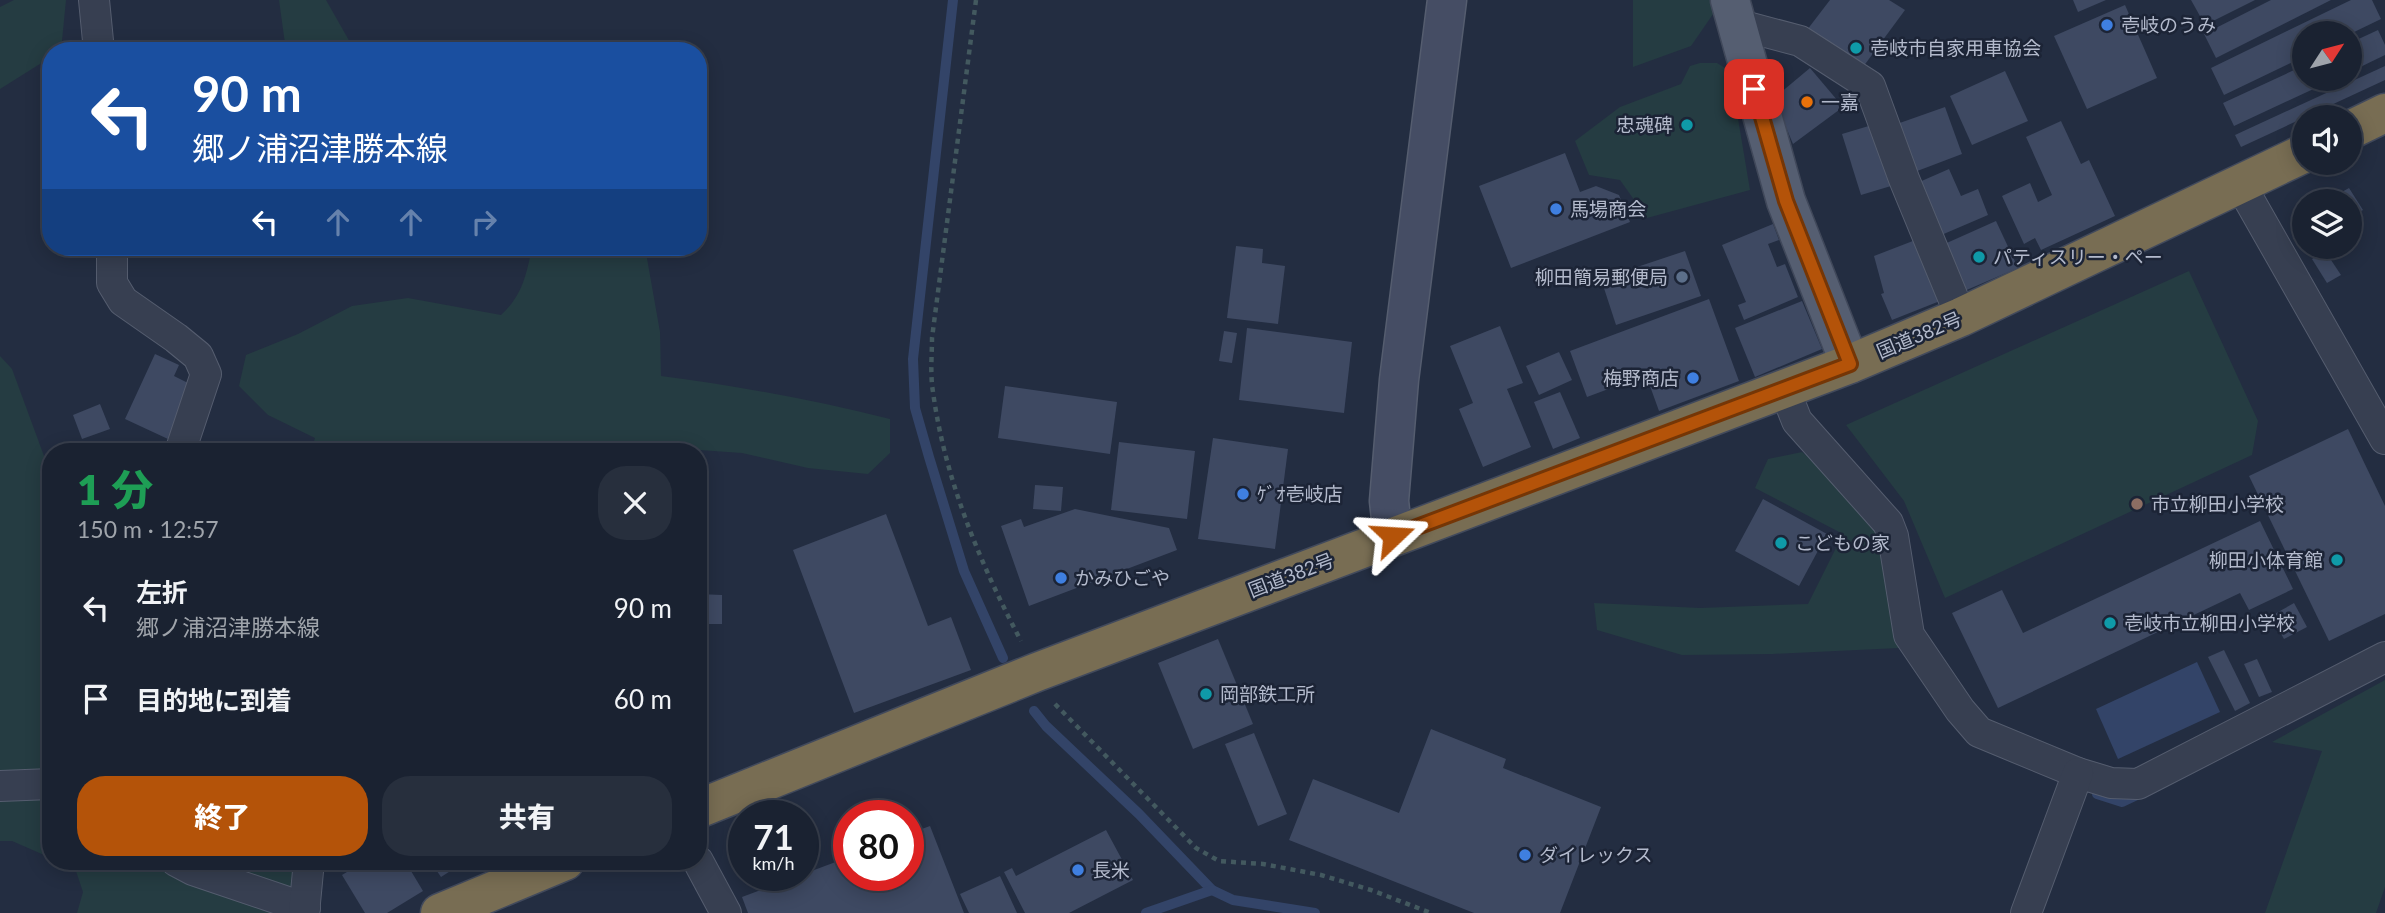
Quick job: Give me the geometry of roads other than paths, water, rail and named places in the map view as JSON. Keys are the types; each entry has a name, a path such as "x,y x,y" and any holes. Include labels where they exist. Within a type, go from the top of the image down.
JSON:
{"highway":[{"path":"2362,124 2385,113"},
{"name":"国道382号","path":"707,805 1037,672 1850,364 1961,317 2292,159"},
{"path":"440,913 543,870"}],"main road":[{"path":"1733,12 1786,201 1850,364"}],"street":[{"path":"94,0 98,42"},
{"path":"1393,536 1389,501 1399,380 1447,0"},
{"path":"1733,12 1800,40 1870,86 1904,179 1961,317"},
{"path":"2240,184 2385,439"},
{"path":"112,256 112,283 123,301 198,356 206,374 183,443"},
{"path":"1784,388 1797,421 1888,523 1893,536 1909,635 1960,710 1979,732 2078,773 2110,783 2138,784 2385,657"},
{"path":"2026,913 2078,773"},
{"path":"0,786 42,784"},
{"path":"193,870 304,910 308,870"},
{"path":"703,870 726,913"}],"water":[{"path":"2197,662 2220,712 2118,759 2096,709"}],"waterway":[{"path":"953,0 913,359 915,408 964,571 1003,658"},
{"path":"1034,711 1212,890 1233,900 1315,913"},
{"path":"2097,794 2122,802 2141,793"},
{"path":"1146,913 1212,890"}],"place":[{"name":"壱岐のうみ","path":"2107,25"},
{"name":"壱岐市自家用車協会","path":"1856,48"},
{"name":"一嘉","path":"1807,102"},
{"name":"忠魂碑","path":"1687,125"},
{"name":"馬場商会","path":"1556,209"},
{"name":"パティスリー・ペー","path":"1979,257"},
{"name":"柳田簡易郵便局","path":"1682,277"},
{"name":"梅野商店","path":"1693,378"},
{"name":"ｹﾞｵ壱岐店","path":"1243,494"},
{"name":"市立柳田小学校","path":"2137,504"},
{"name":"こどもの家","path":"1781,543"},
{"name":"柳田小体育館","path":"2337,560"},
{"name":"かみひごや","path":"1061,578"},
{"name":"壱岐市立柳田小学校","path":"2110,623"},
{"name":"岡部鉄工所","path":"1206,694"},
{"name":"ダイレックス","path":"1525,855"},
{"name":"長米","path":"1078,870"}]}
